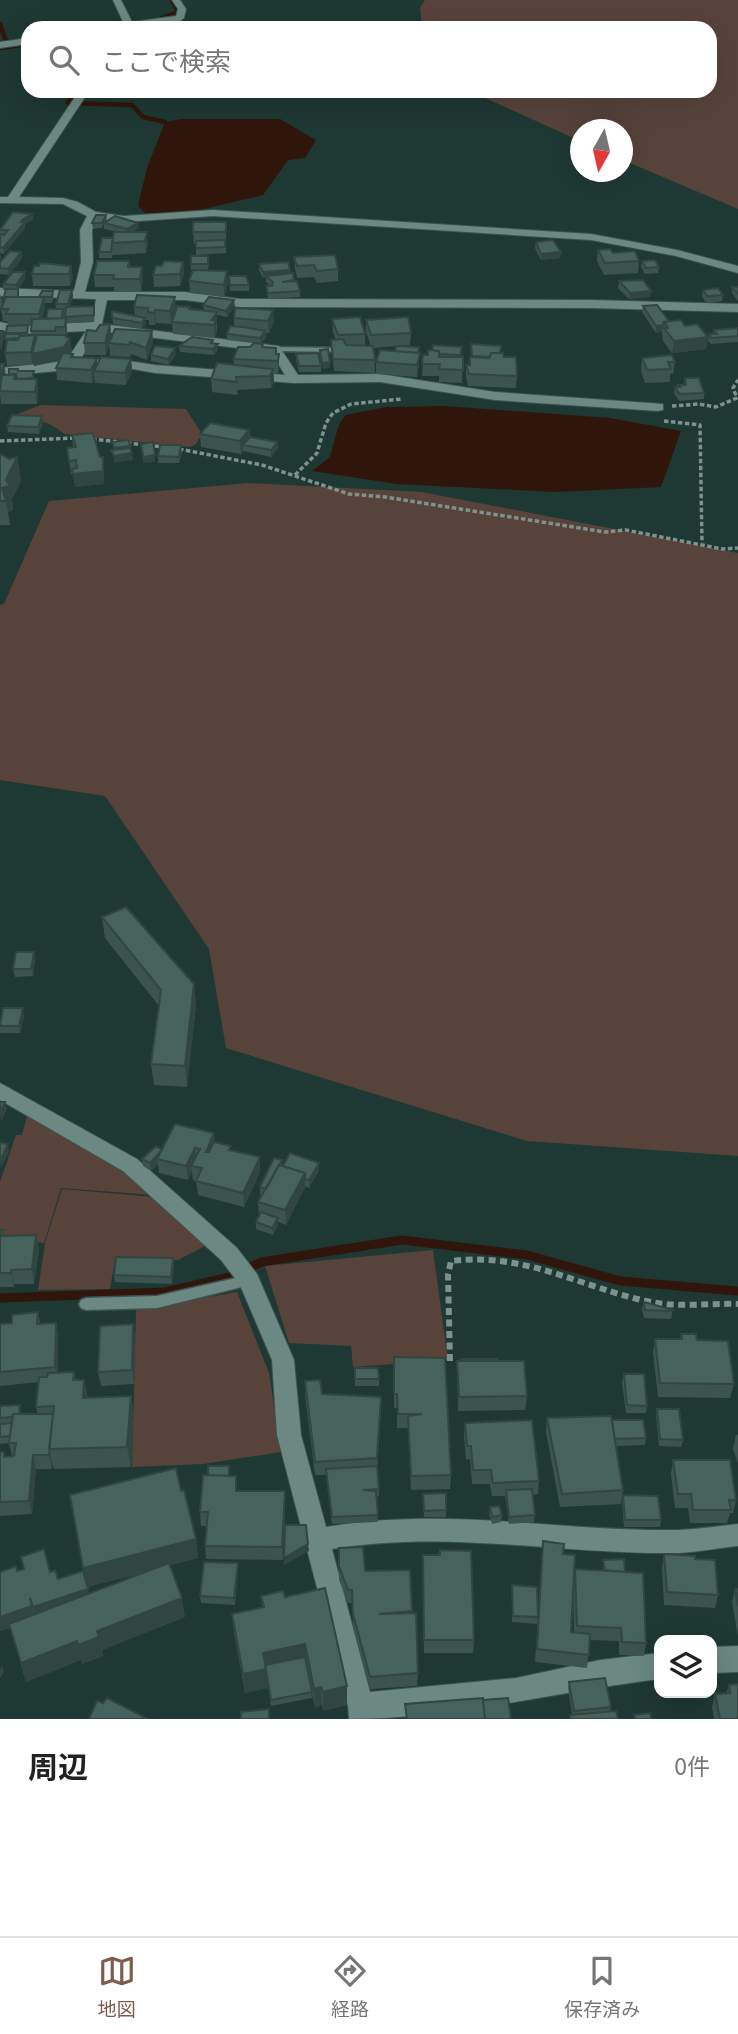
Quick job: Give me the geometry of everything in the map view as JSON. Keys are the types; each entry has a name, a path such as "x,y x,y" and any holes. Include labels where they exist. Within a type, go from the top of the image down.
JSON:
{"street":[{"path":"117,0 125,21"},
{"path":"162,21 180,18 181,9 176,0"},
{"path":"0,46 21,42"},
{"path":"6,200 79,98"},
{"path":"6,200 63,201 93,215 124,219 213,213 592,237 677,253 738,271"},
{"path":"79,294 87,262 86,230 93,215"},
{"path":"0,292 185,296 240,303 591,304 738,308"},
{"path":"72,362 102,310 102,296"},
{"path":"0,327 18,330 94,327 275,349 294,379"},
{"path":"0,372 28,371 72,362 104,360 134,363 155,369 294,379 368,377 495,396 658,407"},
{"path":"0,1091 130,1165 229,1254 249,1280 284,1360 289,1436 361,1713 516,1691 600,1673 654,1667"},
{"path":"318,1540 358,1531 439,1527 670,1541 738,1535"},
{"path":"717,1660 738,1659"}],"lane":[{"path":"275,349 357,349"},
{"path":"86,1304 157,1302 249,1280"}],"path":[{"path":"658,407 687,404 716,407 737,398 733,388 738,380"},
{"path":"295,475 317,453 326,423 333,413 351,404 413,399"},
{"path":"662,421 700,425 702,543"},
{"path":"0,441 63,437 192,451 262,465 349,494 385,497 605,532 626,530 722,549 738,548"},
{"path":"450,1361 448,1275 451,1261 466,1258 512,1261 645,1302 666,1305 738,1304"}],"shaded area":[{"path":"425,0 738,0 738,209 633,164 633,119 570,119 570,136 485,98 717,98 717,21 421,21 420,8"},
{"path":"181,119 280,119 316,140 305,158 288,160 263,195 204,209 148,216 138,206 147,168 165,122"},
{"path":"41,405 186,409 202,434 196,444 190,447 64,434 40,421 13,419 15,415"},
{"path":"445,406 610,418 681,431 661,487 555,492 397,484 312,471 330,457 339,424 346,415 386,407"},
{"path":"248,483 422,492 738,553 738,1156 527,1141 226,1048 209,949 105,796 0,780 0,605 4,604 49,501"},
{"path":"27,1116 119,1169 153,1195 61,1188 44,1243 0,1238 0,1182 16,1135 22,1135"},
{"path":"62,1189 154,1197 205,1246 178,1260 115,1259 110,1289 38,1290 45,1243"},
{"path":"433,1250 448,1360 353,1367 351,1346 289,1343 265,1266"},
{"path":"237,1292 269,1373 281,1452 203,1464 132,1467 136,1310"}],"building":[{"path":"13,212 32,214 22,220 21,222 25,222 3,248 0,247 0,234 4,235 8,230 0,230"},
{"path":"96,215 106,215 102,223 92,223"},
{"path":"115,216 138,223 127,229 104,223"},
{"path":"193,222 226,222 226,232 193,232"},
{"path":"114,232 147,232 145,241 112,243"},
{"path":"102,238 113,238 111,252 99,252"},
{"path":"225,240 225,247 196,248 196,241"},
{"path":"553,240 561,252 541,254 536,242"},
{"path":"610,249 613,253 635,251 639,261 605,263 598,250"},
{"path":"10,251 21,252 8,269 0,268 0,262"},
{"path":"335,255 338,269 317,271 314,265 297,266 294,257"},
{"path":"191,256 208,256 208,264 191,264"},
{"path":"655,260 659,267 646,268 642,261"},
{"path":"97,261 129,261 128,267 142,267 140,279 113,279 114,275 94,275"},
{"path":"164,261 183,262 180,274 153,275 156,266 162,266"},
{"path":"288,262 290,270 263,272 259,264"},
{"path":"40,263 71,266 69,274 32,274 34,266 39,266"},
{"path":"193,270 227,271 224,285 189,281"},
{"path":"13,272 25,272 16,285 3,284"},
{"path":"293,273 294,280 282,282 297,281 300,291 268,293 266,286 272,286 273,282 266,276"},
{"path":"229,276 246,276 249,285 230,285"},
{"path":"643,280 651,291 630,293 619,281"},
{"path":"718,288 723,295 707,296 703,290"},
{"path":"6,289 18,289 18,297 6,297 3,301"},
{"path":"60,290 72,290 68,304 56,304"},
{"path":"42,291 53,291 52,297 39,297"},
{"path":"137,295 175,297 170,311 155,310 154,313 148,312 148,308 134,307"},
{"path":"6,297 44,297 39,314 6,314 8,309 1,309"},
{"path":"209,297 234,300 226,311 203,305"},
{"path":"657,305 669,321 656,326 643,306"},
{"path":"94,306 94,315 65,317 66,307"},
{"path":"177,306 217,312 212,320 216,320 214,325 172,322"},
{"path":"235,308 273,310 268,321 234,318"},
{"path":"48,309 63,309 62,318 46,319"},
{"path":"112,311 145,318 142,323 112,318"},
{"path":"360,317 365,334 338,335 332,319"},
{"path":"408,317 411,333 371,335 366,320"},
{"path":"66,318 65,327 56,327 55,331 31,331 32,319"},
{"path":"681,320 685,326 697,324 708,337 674,341 664,328 668,328 664,322"},
{"path":"110,324 105,343 84,343 87,330 96,331 100,325"},
{"path":"28,325 27,333 6,333 7,326"},
{"path":"230,326 265,331 260,338 227,334"},
{"path":"738,328 738,336 711,338 709,334 717,334 714,330"},
{"path":"115,329 152,331 146,348 130,342 129,345 109,343"},
{"path":"5,334 20,334 19,338 5,339"},
{"path":"35,335 31,352 5,353 7,340"},
{"path":"37,335 67,335 66,337 70,338 64,347 32,354"},
{"path":"192,337 213,340 211,343 218,344 213,349 179,346"},
{"path":"343,339 346,345 373,346 375,360 333,359 331,340"},
{"path":"254,343 263,344 262,347 276,348 278,361 233,359 238,347 250,347"},
{"path":"471,344 501,346 500,353 491,353 490,357 472,356"},
{"path":"433,345 462,347 460,355 439,354 439,351 432,350"},
{"path":"155,346 175,348 168,359 151,355"},
{"path":"396,346 419,347 418,353 395,351"},
{"path":"328,349 330,362 322,363 320,350"},
{"path":"380,350 420,353 417,365 376,362"},
{"path":"428,350 439,351 439,357 463,357 463,370 439,369 440,364 422,364 423,355 428,355"},
{"path":"63,353 73,354 71,357 97,358 91,370 56,368"},
{"path":"318,353 321,366 299,366 296,354"},
{"path":"491,353 516,357 517,376 469,374 466,365 470,365 470,357 489,358"},
{"path":"672,355 675,362 668,362 671,369 647,370 642,358"},
{"path":"101,357 131,359 125,373 94,371"},
{"path":"217,363 273,369 270,376 236,377 237,382 211,379"},
{"path":"9,369 34,371 32,378 17,379 16,374 9,375"},
{"path":"16,374 14,379 37,379 35,392 0,391 2,375"},
{"path":"685,378 699,378 704,393 679,394 675,387 686,385"},
{"path":"12,415 42,416 38,427 7,426"},
{"path":"210,423 249,430 240,441 200,434"},
{"path":"93,433 100,457 103,457 103,471 73,474 72,469 77,468 76,460 69,461 67,448 76,447 72,435"},
{"path":"250,437 277,442 271,450 243,445"},
{"path":"128,440 131,446 114,448 112,442"},
{"path":"153,442 155,455 143,457 141,444"},
{"path":"160,445 181,445 179,457 158,456"},
{"path":"130,448 132,453 114,456 111,450"},
{"path":"0,455 9,459 17,457 6,480 10,486 2,488 6,501 0,501"},
{"path":"126,907 194,984 185,1066 151,1064 161,990 102,917"},
{"path":"16,952 34,952 31,969 13,969"},
{"path":"3,1008 23,1008 19,1026 0,1026"},
{"path":"175,1124 214,1133 206,1152 209,1152 214,1142 231,1146 229,1150 260,1157 243,1193 196,1181 202,1168 191,1166 200,1149 195,1148 186,1166 157,1159"},
{"path":"0,1143 8,1144 0,1161"},
{"path":"156,1146 162,1150 150,1163 142,1159"},
{"path":"290,1153 319,1163 309,1180 305,1179 305,1173 283,1166"},
{"path":"274,1158 282,1160 266,1189 260,1187"},
{"path":"279,1165 305,1173 285,1210 258,1202"},
{"path":"261,1212 278,1218 272,1228 256,1222"},
{"path":"0,1230 3,1230 2,1236 36,1235 32,1269 0,1273"},
{"path":"116,1257 173,1258 171,1277 114,1275"},
{"path":"644,1302 673,1310 645,1310"},
{"path":"38,1312 37,1324 56,1323 55,1367 0,1372 0,1324 12,1323 12,1315"},
{"path":"133,1324 132,1370 98,1372 100,1326"},
{"path":"681,1334 696,1334 697,1340 728,1341 734,1384 660,1383 655,1339 682,1339"},
{"path":"394,1357 445,1358 451,1475 411,1476 408,1416 422,1414 398,1414 397,1394 394,1394"},
{"path":"497,1359 497,1361 461,1361"},
{"path":"457,1361 524,1361 527,1396 459,1397"},
{"path":"355,1368 378,1368 379,1379 355,1379"},
{"path":"74,1372 73,1380 84,1380 83,1398 131,1396 127,1447 49,1449 54,1406 36,1407 39,1377 47,1377 48,1373"},
{"path":"624,1374 644,1374 647,1406 627,1405"},
{"path":"320,1380 322,1394 381,1397 377,1458 315,1462 305,1381"},
{"path":"20,1405 19,1414 0,1418 0,1406"},
{"path":"657,1409 679,1409 683,1440 660,1439"},
{"path":"13,1414 53,1414 49,1455 33,1455 29,1501 0,1502 0,1452 4,1452 4,1457 14,1456 16,1443 9,1443"},
{"path":"611,1416 623,1490 562,1494 547,1418"},
{"path":"532,1420 539,1481 493,1483 491,1470 473,1470 465,1423"},
{"path":"612,1420 643,1420 646,1438 615,1439"},
{"path":"12,1423 10,1436 0,1437 0,1424"},
{"path":"673,1460 730,1460 736,1500 729,1500 731,1510 693,1510 691,1494 678,1494"},
{"path":"208,1466 229,1466 229,1476 208,1475"},
{"path":"377,1466 379,1489 363,1490 376,1491 378,1515 332,1517 326,1469"},
{"path":"176,1468 196,1539 83,1568 70,1495"},
{"path":"203,1475 236,1476 236,1491 285,1491 282,1547 205,1546 208,1512 200,1512"},
{"path":"532,1489 535,1515 509,1517 506,1490"},
{"path":"446,1493 446,1510 424,1511 423,1494"},
{"path":"623,1495 658,1496 661,1520 625,1520"},
{"path":"499,1506 502,1515 492,1517 490,1507"},
{"path":"285,1525 306,1525 308,1544 284,1558"},
{"path":"543,1541 564,1544 563,1554 575,1555 571,1632 590,1634 589,1655 537,1649"},
{"path":"363,1547 365,1571 410,1570 412,1611 379,1614 416,1613 418,1673 370,1677 353,1614 352,1590 348,1590 339,1566 339,1548"},
{"path":"44,1549 50,1572 55,1570 58,1579 83,1571 88,1589 33,1607 30,1598 32,1606 0,1617 0,1572 16,1566 17,1571 24,1569 21,1557"},
{"path":"440,1550 471,1551 474,1640 424,1640 423,1555 440,1555"},
{"path":"664,1554 715,1560 718,1595 667,1592"},
{"path":"624,1559 625,1572 605,1570 603,1560"},
{"path":"204,1562 238,1563 234,1598 200,1596"},
{"path":"169,1563 182,1598 97,1631 99,1637 78,1645 77,1641 21,1663 9,1624"},
{"path":"575,1569 643,1573 646,1643 622,1642 621,1628 577,1626"},
{"path":"512,1585 537,1587 538,1617 513,1616"},
{"path":"325,1588 347,1686 323,1692 321,1687 314,1689 305,1644 263,1653 266,1669 243,1674 232,1614 264,1607 261,1596 283,1591 285,1597"},
{"path":"305,1657 312,1692 271,1700 265,1665"},
{"path":"605,1678 611,1707 574,1711 569,1682"},
{"path":"738,1684 738,1719 720,1719 716,1698 717,1694 730,1693 729,1685"},
{"path":"107,1698 148,1719 89,1719 97,1701 103,1703"},
{"path":"483,1698 485,1719 407,1719 405,1704"},
{"path":"508,1698 511,1719 485,1719 483,1700"},
{"path":"269,1709 269,1719 241,1719 241,1712"},
{"path":"616,1711 618,1719 570,1719 570,1715"},
{"path":"650,1713 651,1719 635,1719 634,1715"}],"waterway":[{"path":"162,18 178,12 172,0"},
{"path":"0,24 5,39 13,46"},
{"path":"0,48 21,45"},
{"path":"71,98 68,103 132,105 143,117 165,122"},
{"path":"0,1298 165,1292 230,1277 261,1262 402,1240 527,1255 620,1281 738,1291"}]}
